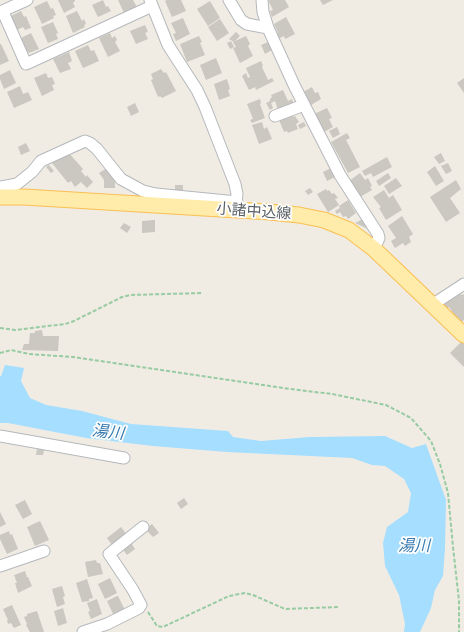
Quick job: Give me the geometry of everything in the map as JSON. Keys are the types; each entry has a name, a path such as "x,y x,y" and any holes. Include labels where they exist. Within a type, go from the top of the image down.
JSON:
{"main road":[{"name":"小諸中込線","path":"0,197 32,197 236,206 324,220 349,230 374,249 464,335"}],"street":[{"path":"0,187 16,184 32,172 41,161 85,142 90,143 97,149 121,179 143,191 236,206 237,194 235,184 203,103 197,90 168,45 151,3 26,64 1,12 15,3 27,0"},
{"path":"229,0 241,20 247,24 268,28"},
{"path":"262,0 263,12 268,28 304,105 340,175 378,234 379,238 374,249"},
{"path":"275,116 304,105"},
{"path":"432,305 464,284"},
{"path":"0,436 124,458"},
{"path":"83,632 107,624 140,608 141,605 133,590 109,554 143,527"},
{"path":"0,566 44,551"}],"path":[{"path":"0,328 15,330 65,324 88,315 122,297 130,295 203,293"},
{"path":"0,353 11,350 29,354 73,357 332,394 386,405 411,418 431,441 440,464 448,493 452,547 460,601 459,632"},
{"path":"141,605 145,608 157,626 163,628 229,596 239,594 253,595 285,609 338,608"}],"water":[{"name":"湯川","path":"5,365 24,368 21,381 30,398 46,405 82,411 131,424 228,431 233,437 261,441 309,437 385,436 412,448 426,444 446,500 445,548 443,576 435,590 431,608 420,632 404,632 405,624 399,595 385,566 383,543 387,527 408,512 411,493 404,479 385,466 372,465 352,458 227,452 153,446 86,438 8,423 0,423 0,376"}],"building":[{"path":"58,0 75,0 73,3 75,7 64,13"},
{"path":"103,0 106,7 108,6 111,11 98,17 92,5"},
{"path":"118,0 133,0 138,9 125,15"},
{"path":"181,0 186,11 172,17 165,1"},
{"path":"268,0 285,0 289,7 272,17 270,11 273,10"},
{"path":"320,0 333,0 323,5"},
{"path":"47,1 51,9 53,8 56,15 53,16 54,18 42,24 34,7"},
{"path":"210,1 220,18 208,26 197,9"},
{"path":"21,11 24,17 26,16 31,28 25,30 23,27 17,30 11,16"},
{"path":"77,11 82,21 84,19 86,24 84,25 85,27 73,33 66,16"},
{"path":"286,17 295,34 285,39 284,36 278,39 276,34 278,33 274,24"},
{"path":"183,18 190,34 176,41 173,34 176,33 171,23"},
{"path":"220,19 229,33 217,41 208,27"},
{"path":"53,22 58,33 56,34 58,39 48,43 41,27"},
{"path":"145,25 148,32 145,33 148,39 136,44 130,31"},
{"path":"236,32 240,36 234,42 229,39"},
{"path":"31,33 39,49 29,53 27,51 25,52 23,41 20,42 20,40"},
{"path":"110,33 112,38 115,36 117,40 115,42 120,51 108,57 99,38"},
{"path":"199,36 205,55 187,62 180,44"},
{"path":"246,36 250,44 248,46 253,56 240,63 233,48 236,47 233,42"},
{"path":"231,41 234,47 230,49 227,43"},
{"path":"268,42 272,50 265,54 261,45"},
{"path":"0,44 9,61 0,65"},
{"path":"88,45 91,51 94,50 99,61 83,68 75,51"},
{"path":"69,52 72,61 68,63 71,69 60,73 53,59"},
{"path":"216,58 222,73 206,80 200,65"},
{"path":"261,61 268,80 272,78 274,81 256,90 255,87 249,90 242,76 246,73 248,78 250,77 246,68"},
{"path":"161,69 164,73 166,72 176,91 162,98 160,96 158,97 151,80 153,79 151,74"},
{"path":"10,70 16,83 4,89 0,75"},
{"path":"46,73 48,78 52,77 55,84 52,85 54,90 42,96 34,78"},
{"path":"464,78 464,93 457,83"},
{"path":"227,79 230,89 228,90 230,96 219,100 214,84"},
{"path":"20,86 23,94 28,92 32,100 14,108 7,92"},
{"path":"312,87 315,93 318,92 321,99 311,105 303,92"},
{"path":"283,90 288,101 292,99 294,104 278,110 275,101 271,103 273,108 270,110 266,103 270,101 272,97 271,95"},
{"path":"260,99 260,104 265,118 252,123 250,120 253,119 247,104"},
{"path":"135,103 139,112 131,116 127,107"},
{"path":"327,108 332,118 329,119 333,127 324,132 314,114"},
{"path":"292,114 293,117 295,116 299,122 296,124 298,129 288,133 287,131 284,132 279,120"},
{"path":"262,122 264,129 267,127 272,139 259,144 252,125"},
{"path":"304,122 306,126 300,129 298,125"},
{"path":"337,127 340,134 333,138 329,131"},
{"path":"347,133 350,138 346,140 360,167 348,173 331,142"},
{"path":"26,143 30,151 21,155 18,147"},
{"path":"68,152 83,169 81,171 86,177 87,175 93,182 87,188 81,182 75,187 71,181 68,183 52,163"},
{"path":"441,153 445,161 439,164 434,157"},
{"path":"387,157 392,167 373,177 371,173 365,176 362,171"},
{"path":"448,163 452,171 446,174 441,166"},
{"path":"49,165 54,171 51,173 46,167"},
{"path":"435,166 444,181 436,186 427,172"},
{"path":"107,168 115,178 115,188 104,188 104,180 99,173"},
{"path":"331,168 335,177 327,181 323,172"},
{"path":"360,173 365,180 368,178 372,186 370,187 372,190 360,197 349,181"},
{"path":"388,173 391,178 379,186 376,181"},
{"path":"396,178 402,186 389,194 384,186"},
{"path":"456,180 461,189 450,198 460,213 446,222 430,197"},
{"path":"175,185 183,185 183,193 175,193"},
{"path":"310,188 313,192 308,195 305,191"},
{"path":"326,189 332,194 334,193 338,198 335,199 339,205 328,212 317,194"},
{"path":"384,190 389,198 393,195 402,210 386,220 379,208 381,207 373,197"},
{"path":"348,200 356,213 348,219 346,216 343,217 340,212 337,214 335,211 340,208 339,206"},
{"path":"402,216 413,234 409,237 411,242 405,246 403,243 395,248 391,241 396,238 388,226"},
{"path":"363,219 370,229 355,223"},
{"path":"155,220 155,232 142,233 142,221"},
{"path":"124,223 131,227 127,233 120,228"},
{"path":"459,292 461,295 464,295 464,320 460,323 449,307 447,309 442,302"},
{"path":"42,330 43,336 59,336 58,351 22,350 24,344 29,344 30,333 35,333 35,331"},
{"path":"462,341 464,343 464,367 450,353"},
{"path":"37,449 44,450 43,455 36,455"},
{"path":"184,498 188,504 181,509 177,503"},
{"path":"25,500 32,514 23,519 15,505"},
{"path":"0,512 6,524 0,527"},
{"path":"40,521 49,540 35,546 27,527"},
{"path":"152,524 159,533 153,537 145,529"},
{"path":"121,527 127,535 112,545 107,538"},
{"path":"9,531 10,535 12,534 18,549 7,554 0,539 0,535"},
{"path":"130,541 135,549 127,555 121,547"},
{"path":"96,560 97,563 100,563 103,574 88,577 85,562"},
{"path":"25,571 32,586 18,593 14,575"},
{"path":"110,578 117,593 105,599 98,584"},
{"path":"87,579 93,598 89,599 89,601 82,602 76,583"},
{"path":"62,586 65,596 63,597 65,604 57,607 52,589"},
{"path":"117,596 125,610 114,616 107,601"},
{"path":"97,599 102,614 91,619 88,612 90,611 87,603"},
{"path":"12,605 21,625 14,628 11,623 8,624 8,620 3,609"},
{"path":"63,608 67,623 58,626 54,611"},
{"path":"37,611 44,632 30,632 24,617 27,616 27,614"}]}
